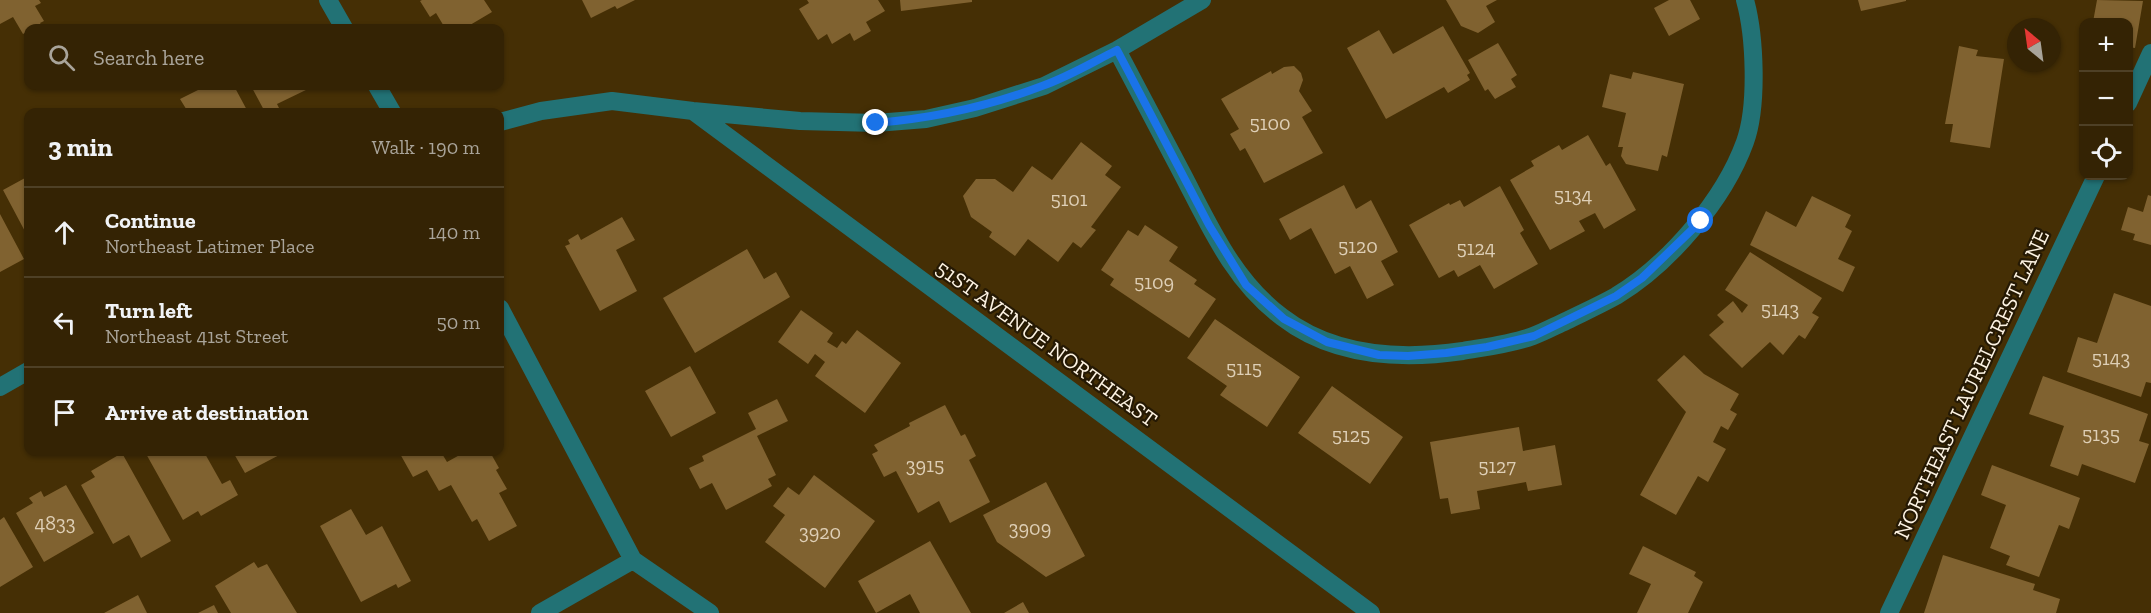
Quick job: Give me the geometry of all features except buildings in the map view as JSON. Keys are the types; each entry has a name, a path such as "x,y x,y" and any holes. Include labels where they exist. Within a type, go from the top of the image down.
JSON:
{"street":[{"path":"328,0 342,24"},
{"path":"504,121 541,111 612,101 800,121 876,123 926,119 975,108 1044,86 1117,50 1202,0"},
{"path":"1117,50 1209,225 1246,285 1284,319 1327,342 1379,355 1437,354 1487,347 1534,336 1575,317 1616,296 1642,278 1701,221 1728,180 1746,139 1753,100 1754,53 1744,0"},
{"path":"2133,92 2151,52"},
{"path":"379,90 390,108"},
{"name":"51ST AVENUE NORTHEAST","path":"693,111 1371,613"},
{"name":"NORTHEAST LAURELCREST LANE","path":"1889,613 2094,180"},
{"path":"504,316 633,560 710,613"},
{"path":"0,387 24,373"},
{"path":"540,613 633,560"}],"route":[{"path":"876,123 926,119 975,108 1044,86 1117,50 1209,225 1246,285 1284,319 1308,333 1327,342 1379,355 1408,356 1446,353 1487,347 1534,336 1616,296 1642,278 1701,221"}]}
